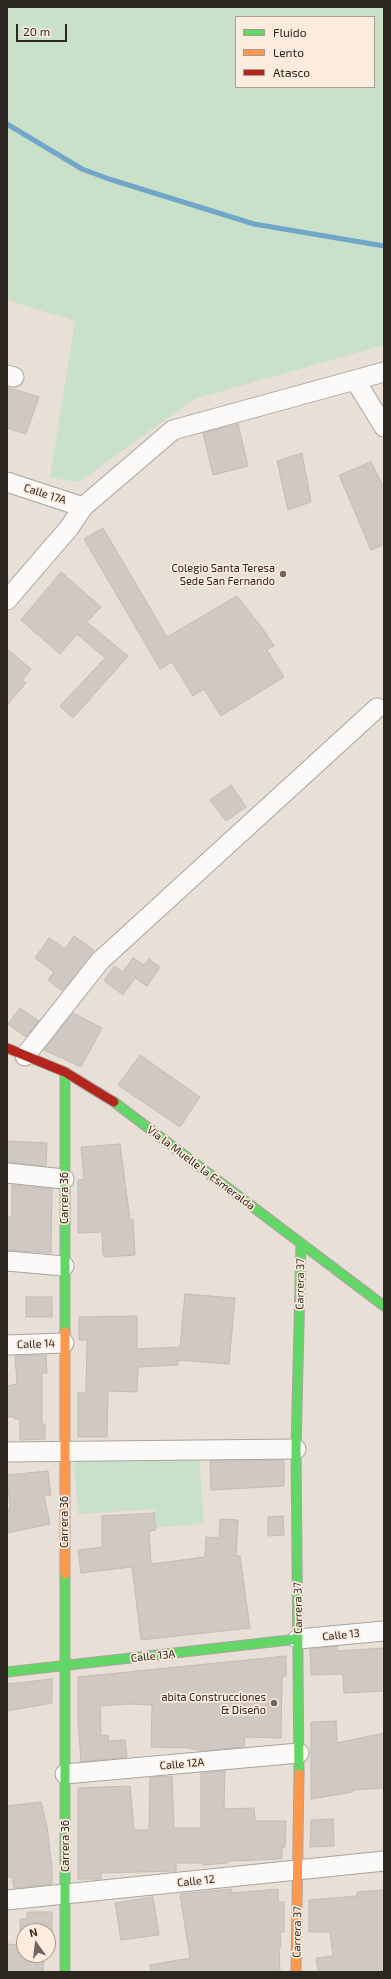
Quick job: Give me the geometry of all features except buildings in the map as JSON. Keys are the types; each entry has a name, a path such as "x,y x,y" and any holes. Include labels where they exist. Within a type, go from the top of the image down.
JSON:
{"street":[{"path":"7,599 69,528 84,507 173,430 384,372"},
{"path":"355,380 384,427"},
{"name":"Calle 17A","path":"7,482 84,507"},
{"path":"25,1056 100,961 377,708"},
{"name":"Vía la Muelle la Esmeralda","path":"7,1048 65,1072 108,1097 384,1306"},
{"name":"Carrera 36","path":"65,1072 65,1972"},
{"path":"7,1173 64,1179"},
{"name":"Carrera 37","path":"296,1972 299,1754 296,1449 301,1244"},
{"path":"7,1261 64,1266"},
{"name":"Calle 14","path":"7,1345 64,1343"},
{"path":"7,1452 296,1449"},
{"name":"Calle 13","path":"298,1639 384,1631"},
{"name":"Calle 13A","path":"7,1672 298,1639"},
{"name":"Calle 12A","path":"65,1774 299,1754"},
{"name":"Calle 12","path":"7,1900 384,1860"}],"green space":[{"path":"7,7 384,7 384,345 194,399 79,482 50,478 75,321 7,300"},
{"path":"199,1453 204,1524 156,1527 155,1509 78,1514 74,1461"}],"waterway":[{"path":"7,124 82,169 109,179 254,224 384,246"}],"traffic: fast":[{"path":"65,1072 65,1332"},
{"path":"114,1102 384,1306"},
{"path":"299,1774 296,1449 301,1244"},
{"path":"65,1574 65,1972"},
{"path":"7,1672 298,1639"}],"traffic: slow":[{"path":"65,1332 65,1574"},
{"path":"296,1972 299,1774"}],"traffic: jam":[{"path":"7,1048 65,1072 114,1102"}],"place":[{"name":"Colegio Santa Teresa Sede San Fernando","path":"283,574"},
{"name":"abita Construcciones & Diseño","path":"274,1703"}]}
